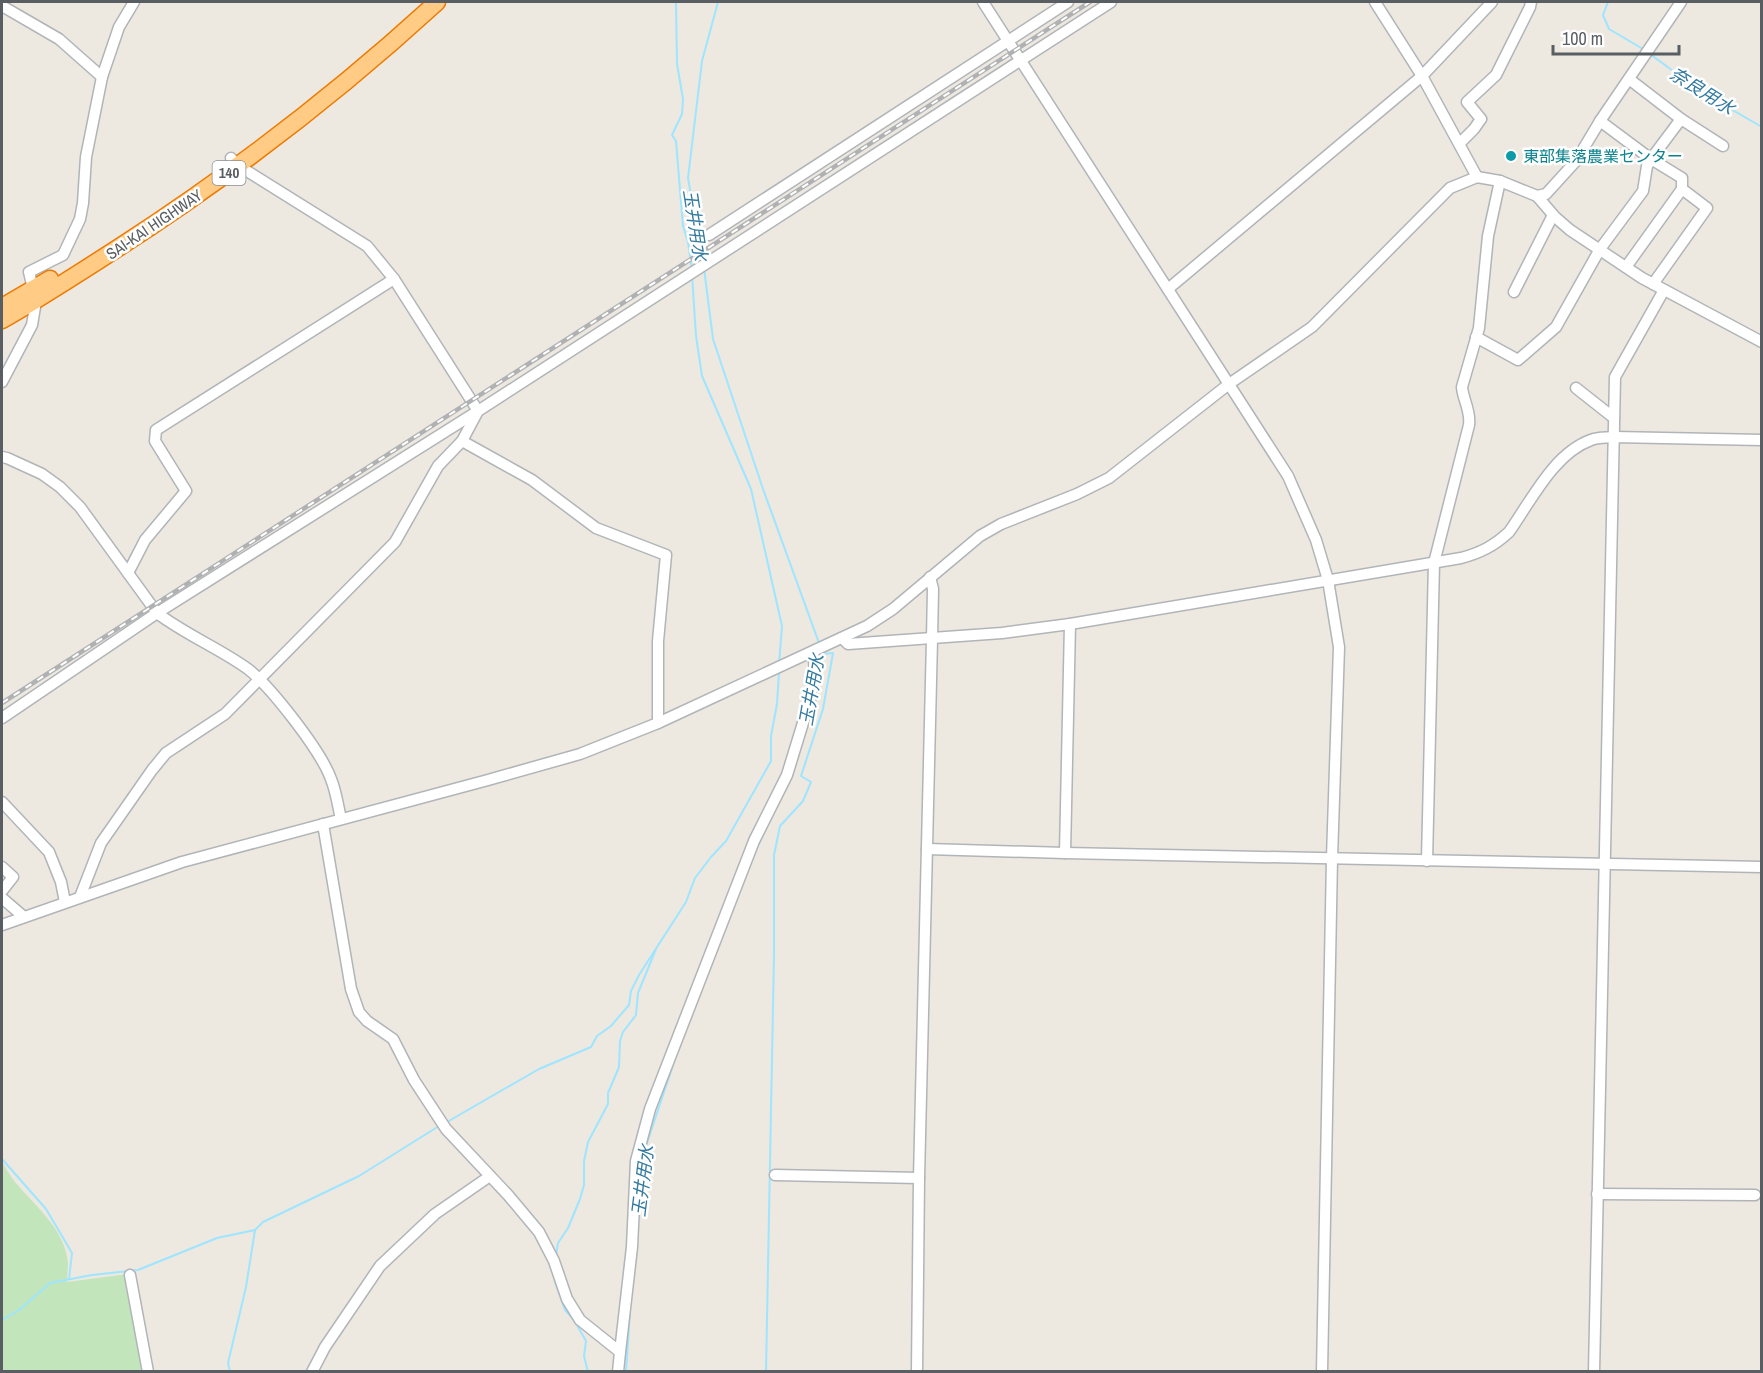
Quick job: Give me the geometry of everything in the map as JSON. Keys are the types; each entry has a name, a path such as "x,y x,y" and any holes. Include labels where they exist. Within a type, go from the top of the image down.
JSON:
{"highway":[{"name":"SAI-KAI HIGHWAY","path":"402,27 422,2"},
{"name":"SAI-KAI HIGHWAY","path":"2,320 34,295 172,213 235,162 324,100 402,27 437,2"},
{"name":"SAI-KAI HIGHWAY","path":"2,307 34,295"}],"street":[{"path":"2,382 32,325 34,295 29,272 63,255 80,219 86,157 102,76 119,27 134,2"},
{"path":"983,2 1288,476 1316,540 1328,580 1339,647 1332,858 1322,1371"},
{"path":"709,235 1068,2"},
{"path":"2,718 158,613 478,411 1111,2"},
{"path":"1375,2 1422,76 1477,177"},
{"path":"1168,288 1422,76 1492,2"},
{"path":"1460,143 1474,129 1480,118 1467,102 1496,75 1531,2"},
{"path":"1537,196 1546,194 1575,161 1682,2"},
{"path":"2,6 60,39 102,76"},
{"path":"1629,79 1681,119 1723,146"},
{"path":"1476,337 1518,360 1556,327 1600,249 1643,191 1647,166 1651,159 1681,119"},
{"path":"1600,121 1651,159 1682,178 1682,189 1626,267"},
{"path":"235,162 367,246 394,279 478,411"},
{"path":"2,926 182,862 580,754 658,723 867,626 893,609 980,536 1001,524 1077,494 1109,478 1229,384 1312,327 1450,188 1477,177 1500,181 1537,196 1570,230 1626,267 1761,342"},
{"path":"1427,861 1434,563 1469,425 1469,410 1462,387 1479,328 1488,236 1500,181"},
{"path":"1653,284 1707,208 1682,189"},
{"path":"1514,292 1553,215"},
{"path":"128,573 145,540 186,491 155,441 156,430 394,279"},
{"path":"1594,1371 1615,377 1664,290"},
{"path":"1576,388 1614,418"},
{"path":"80,897 101,843 152,770 166,753 225,714 395,542 438,466 462,441 478,411"},
{"path":"842,638 848,644 1002,633 1070,624 1469,556 1490,548 1509,532 1560,459 1576,447 1593,439 1614,437 1761,440"},
{"path":"462,441 531,480 596,528 666,555 658,641 658,723"},
{"path":"2,457 42,474 60,487 80,507 158,613 174,626 230,657 260,679 318,753 331,778 341,819"},
{"path":"917,1371 919,1178 933,589 930,577"},
{"path":"1065,853 1070,624"},
{"path":"618,1371 632,1247 636,1161 650,1109 754,841 787,775 810,700 815,670 814,652"},
{"path":"2,802 49,852 61,882 65,902"},
{"path":"323,825 351,989 359,1012 367,1021 393,1039 414,1080 446,1130 508,1195 539,1232 552,1257 567,1299 580,1320 620,1352"},
{"path":"927,849 1761,867"},
{"path":"2,867 13,877 2,891"},
{"path":"2,898 24,917"},
{"path":"775,1175 919,1178"},
{"path":"312,1371 325,1347 380,1266 435,1214 490,1176"},
{"path":"1597,1194 1755,1196"},
{"path":"130,1275 148,1371"}],"green space":[{"path":"2,1162 15,1182 48,1219 61,1239 68,1263 67,1282 128,1274 125,1284 145,1371 2,1371"}],"waterway":[{"path":"676,2 677,64 683,99 682,114 672,135 676,141 683,226 692,270"},
{"name":"玉井用水","path":"703,263 688,178 702,61 718,2"},
{"name":"奈良用水","path":"1608,2 1603,15 1609,29 1643,49"},
{"name":"奈良用水","path":"1650,54 1703,93 1762,127"},
{"name":"玉井用水","path":"704,268 713,339 763,489 819,643"},
{"path":"692,275 696,336 702,376 751,489 782,626 779,664"},
{"name":"玉井用水","path":"820,666 821,651"},
{"path":"766,1372 774,855 780,826 803,801 811,782 801,776 823,709 833,653 822,654"},
{"path":"447,1122 539,1069 591,1047 597,1036 611,1026 629,1005 631,991 639,975 686,902 695,878 726,841 771,761 771,736 777,704 779,672"},
{"name":"玉井用水","path":"756,850 773,814"},
{"path":"556,1255 558,1243 568,1228 580,1199 584,1185 584,1161 588,1142 608,1104 608,1093 619,1067 620,1041 623,1032 636,1015 638,993 656,949"},
{"name":"玉井用水","path":"640,1177 645,1149 673,1065"},
{"path":"2,1320 19,1310 50,1283 138,1270 217,1238 255,1230 263,1222 359,1176 439,1126"},
{"path":"2,1159 46,1209 72,1253 69,1279"},
{"path":"230,1372 228,1363 246,1287 255,1230"},
{"path":"552,1266 565,1310 574,1320 586,1341 584,1356 588,1372"},
{"name":"玉井用水","path":"626,1372 630,1311"}],"railway":[{"path":"2,703 1090,2"}],"place":[{"name":"東部集落農業センター","path":"1511,156"}]}
